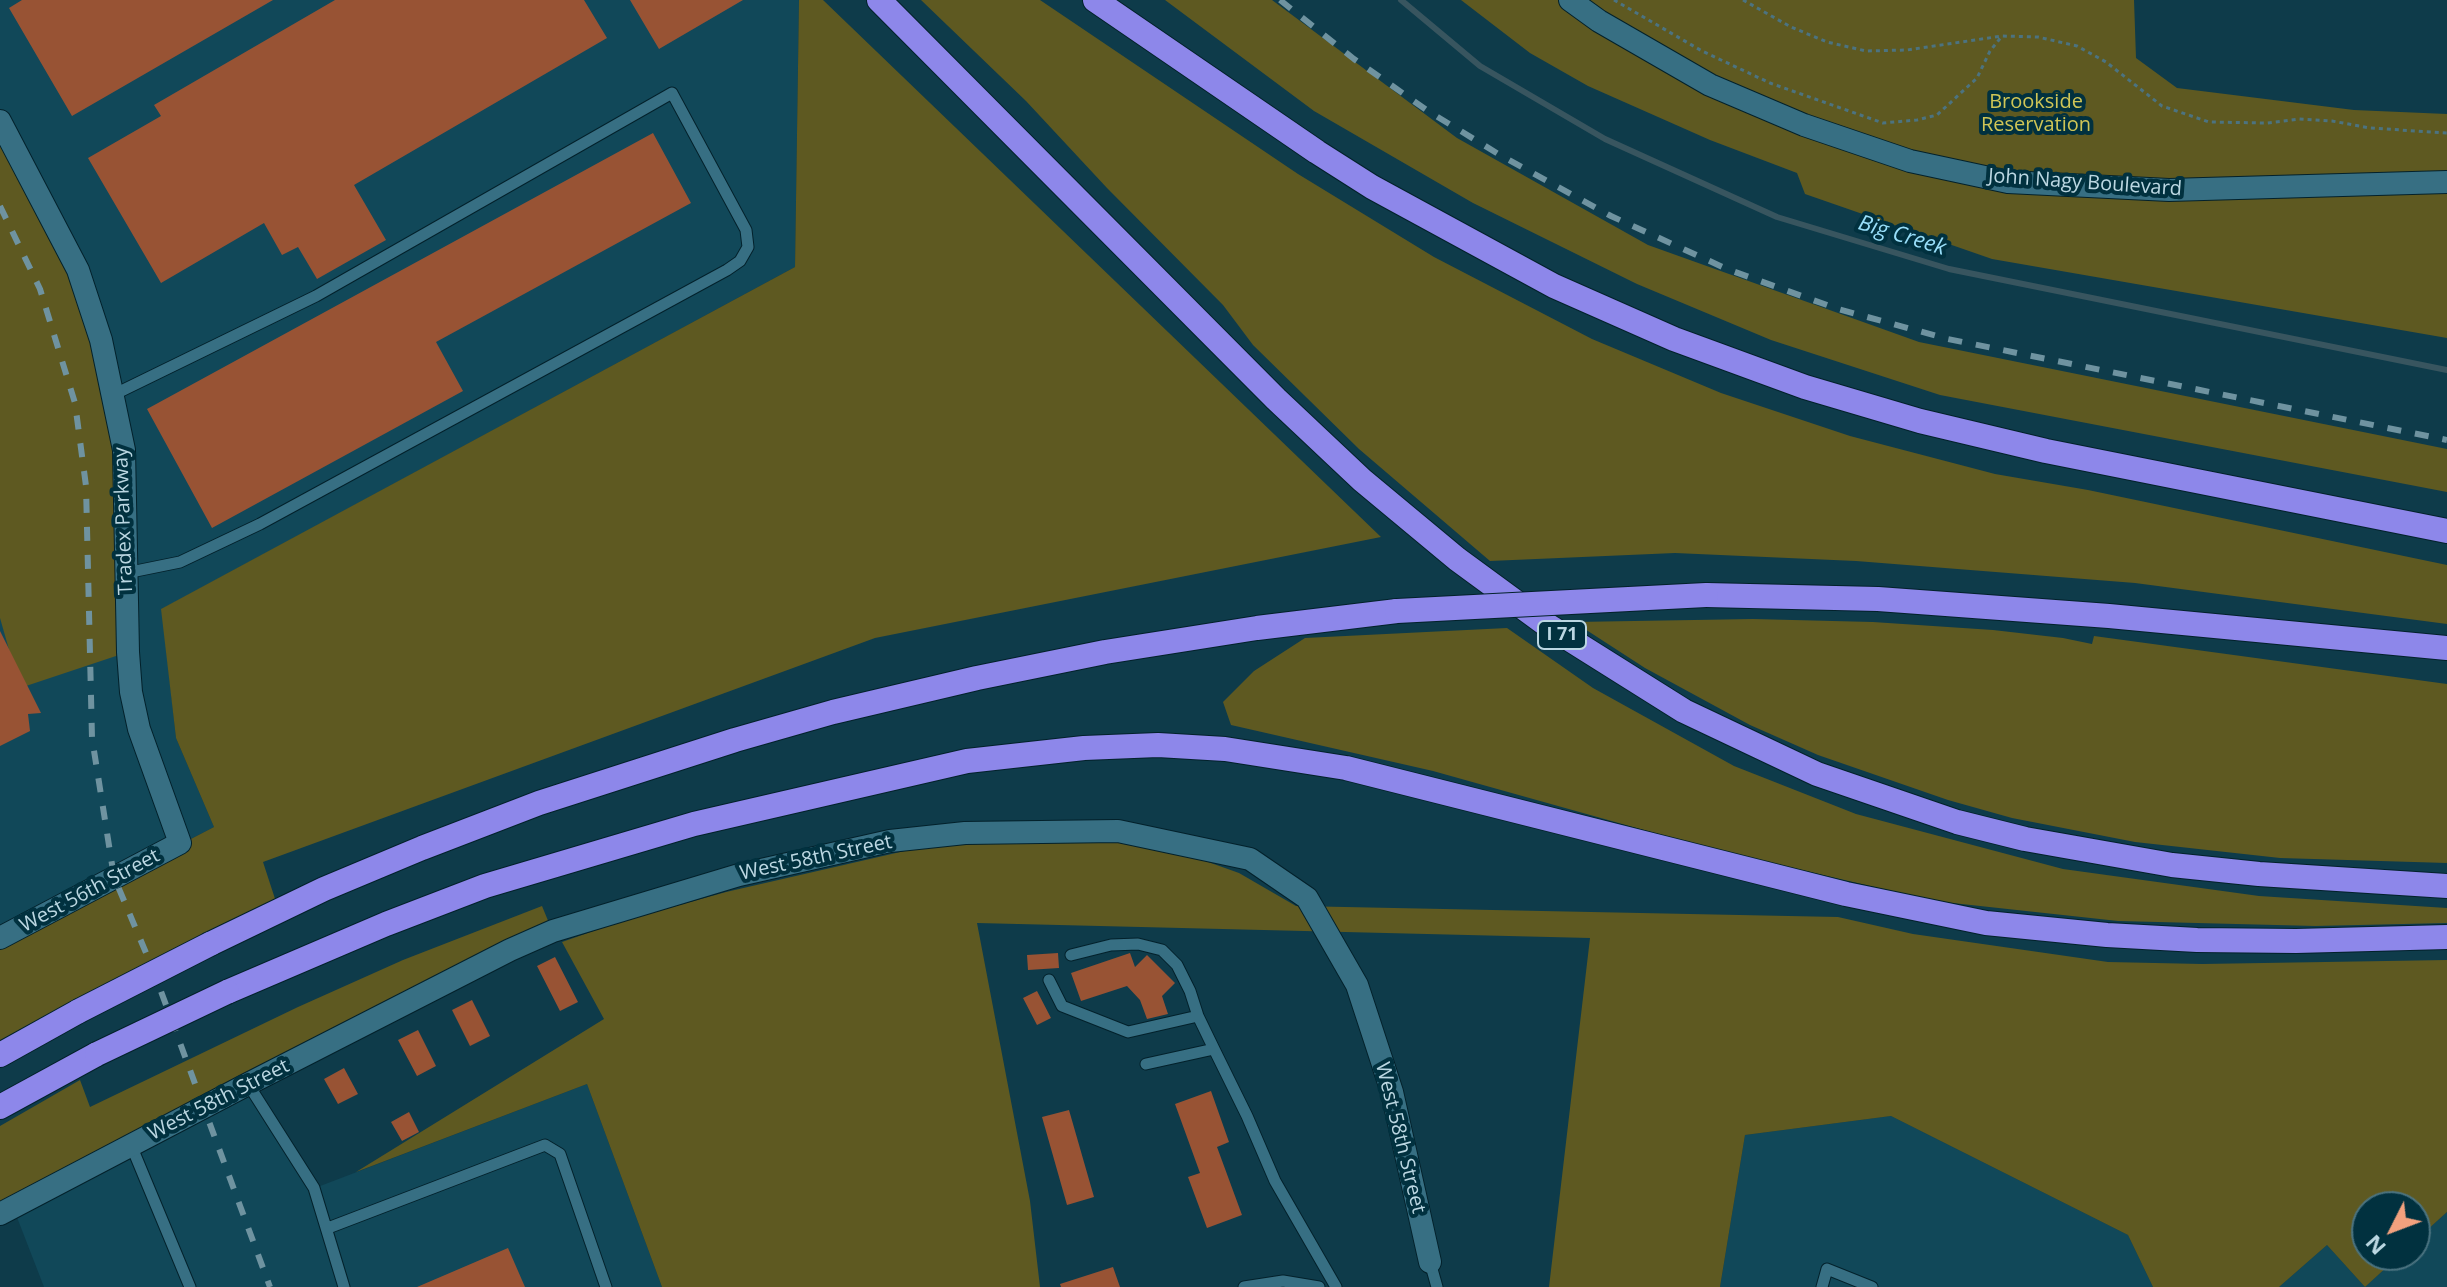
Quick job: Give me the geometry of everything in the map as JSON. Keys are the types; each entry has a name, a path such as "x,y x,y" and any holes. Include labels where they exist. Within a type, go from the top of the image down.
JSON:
{"highway":[{"name":"I 71","path":"879,0 1276,399 1362,480 1457,559 1547,625 1684,711 1804,768 1872,794 1957,822 2025,839 2172,865 2328,881 2447,886"},
{"path":"1095,0 1372,187 1554,286 1674,339 1805,387 1920,421 2061,454 2447,531"},
{"path":"0,1055 79,1011 324,889 539,803 833,712 1105,652 1257,628 1397,611 1706,595 1878,599 2109,616 2447,648"},
{"path":"0,1107 97,1054 227,992 386,924 485,886 694,824 967,761 1058,750 1158,745 1225,749 1346,768 1846,894 1986,923 2197,940 2447,937"}],"street":[{"name":"John Nagy Boulevard","path":"1570,0 1599,21 1710,85 1804,125 1910,161 2008,182 2169,190 2447,182"},
{"name":"Tradex Parkway","path":"0,121 78,270 101,340 124,450 131,692 139,729 180,843"},
{"name":"West 58th Street","path":"0,1214 248,1084 553,931 739,875 890,841 965,833 1118,831 1250,859 1307,898 1357,985 1392,1092 1430,1262"},
{"name":"West 56th Street","path":"0,937 180,843"}],"lane":[{"path":"113,395 316,296 672,93 746,230 748,247 740,261 727,270 249,530 180,562 126,573"},
{"path":"1071,955 1111,945 1138,944 1162,950 1177,965 1275,1181 1336,1287"},
{"path":"1049,980 1062,1006 1128,1032 1198,1016"},
{"path":"1146,1064 1214,1049"},
{"path":"248,1084 314,1188 344,1287"},
{"path":"131,1145 190,1287"},
{"path":"328,1228 545,1145 560,1154 606,1287"},
{"path":"1430,1262 1437,1287"},
{"path":"1822,1287 1827,1269 1872,1287"},
{"path":"1244,1287 1283,1281 1319,1287"}],"path":[{"path":"1614,0 1715,58 1770,83 1883,123 1937,115 1977,78 1990,51 2002,36"},
{"path":"1743,0 1791,27 1827,42 1866,51 1907,50 2002,36 2038,37 2077,46 2106,62 2162,106 2209,122 2267,123 2299,119 2447,133"}],"shaded area":[{"path":"0,0 799,0 795,267 162,609 176,738 214,827 0,938"},
{"path":"248,1084 315,1188 587,1084 662,1287 44,1287 13,1207"},
{"path":"1891,1116 2128,1235 2153,1287 1720,1287 1745,1135"},
{"path":"2447,1212 2447,1287 2365,1287 2382,1271 2431,1271 2431,1226"},
{"path":"2327,1245 2365,1287 2279,1287"}],"green space":[{"path":"799,0 823,0 1381,537 875,638 263,862 279,911 0,1055 0,938 214,827 176,738 161,609 795,267"},
{"path":"921,0 1040,0 1298,174 1434,257 1592,339 1721,393 1850,436 1995,474 2088,490 2447,565 2447,624 2135,583 1856,561 1675,553 1490,561 1359,449 1253,345 1223,305 1026,101"},
{"path":"1165,0 1272,0 1457,138 1648,245 1919,342 2447,449 2447,492 1940,395 1771,340 1637,284 1473,203 1314,111"},
{"name":"Brookside Reservation","path":"1461,0 2134,0 2136,58 2177,88 2354,110 2447,114 2447,338 1992,259 1805,194 1797,173 1710,140 1588,86 1530,53"},
{"path":"0,121 52,217 124,450 128,652 20,688 0,618"},
{"path":"1753,619 1873,622 1993,630 2092,644 2094,636 2447,684 2447,863 2280,858 2135,842 2012,818 1948,800 1818,755 1750,725 1645,668 1574,622"},
{"path":"1507,628 1593,688 1734,766 1856,814 2063,869 2259,896 2447,908 2447,923 2315,926 2118,921 1934,901 1708,848 1433,771 1231,725 1223,702 1254,671 1305,638"},
{"path":"1096,841 1144,845 1197,858 1239,873 1296,906 1838,917 1913,934 2108,962 2202,964 2447,960 2447,1212 2431,1226 2431,1191 2351,1191 2351,1271 2382,1271 2365,1287 2327,1245 2279,1287 2153,1287 2128,1235 1891,1116 1745,1135 1720,1287 1549,1287 1590,938 977,923 1030,1201 1040,1287 662,1287 587,1084 356,1172 604,1019 562,942 622,921 726,892 922,847 992,842"},
{"path":"542,906 549,923 0,1207 0,1126 80,1080 90,1107 403,960"}],"building":[{"path":"22,0 273,0 72,116 9,8"},
{"path":"335,0 584,0 607,38 354,185 386,240 317,279 298,247 282,255 264,223 161,283 88,158 161,116 154,105"},
{"path":"630,0 743,0 659,49"},
{"path":"653,133 691,203 436,342 463,391 212,528 147,409"},
{"path":"0,631 41,713 28,714 30,731 0,746"},
{"path":"1058,953 1059,968 1028,970 1027,955"},
{"path":"1130,953 1135,967 1147,955 1175,983 1162,996 1168,1014 1147,1019 1140,1000 1127,986 1081,1001 1071,973"},
{"path":"555,957 578,1002 560,1011 537,966"},
{"path":"1037,991 1051,1018 1037,1025 1023,998"},
{"path":"472,1000 490,1036 470,1046 452,1010"},
{"path":"418,1030 436,1066 417,1076 398,1040"},
{"path":"344,1068 358,1094 338,1104 324,1079"},
{"path":"1211,1091 1229,1142 1217,1147 1242,1215 1207,1228 1188,1177 1200,1173 1175,1104"},
{"path":"1069,1110 1094,1197 1067,1205 1042,1117"},
{"path":"409,1112 419,1132 402,1141 391,1122"},
{"path":"508,1248 525,1287 417,1287"},
{"path":"1113,1267 1120,1287 1061,1287 1060,1284"}],"waterway":[{"name":"Big Creek","path":"1401,0 1480,66 1605,139 1777,217 1949,269 2447,370"}],"railway":[{"path":"1280,0 1354,59 1428,111 1500,155 1611,216 1727,269 1838,309 1948,339 2447,440"},
{"path":"0,206 40,289 75,403 86,486 92,738 114,877 152,967 270,1287"}]}
